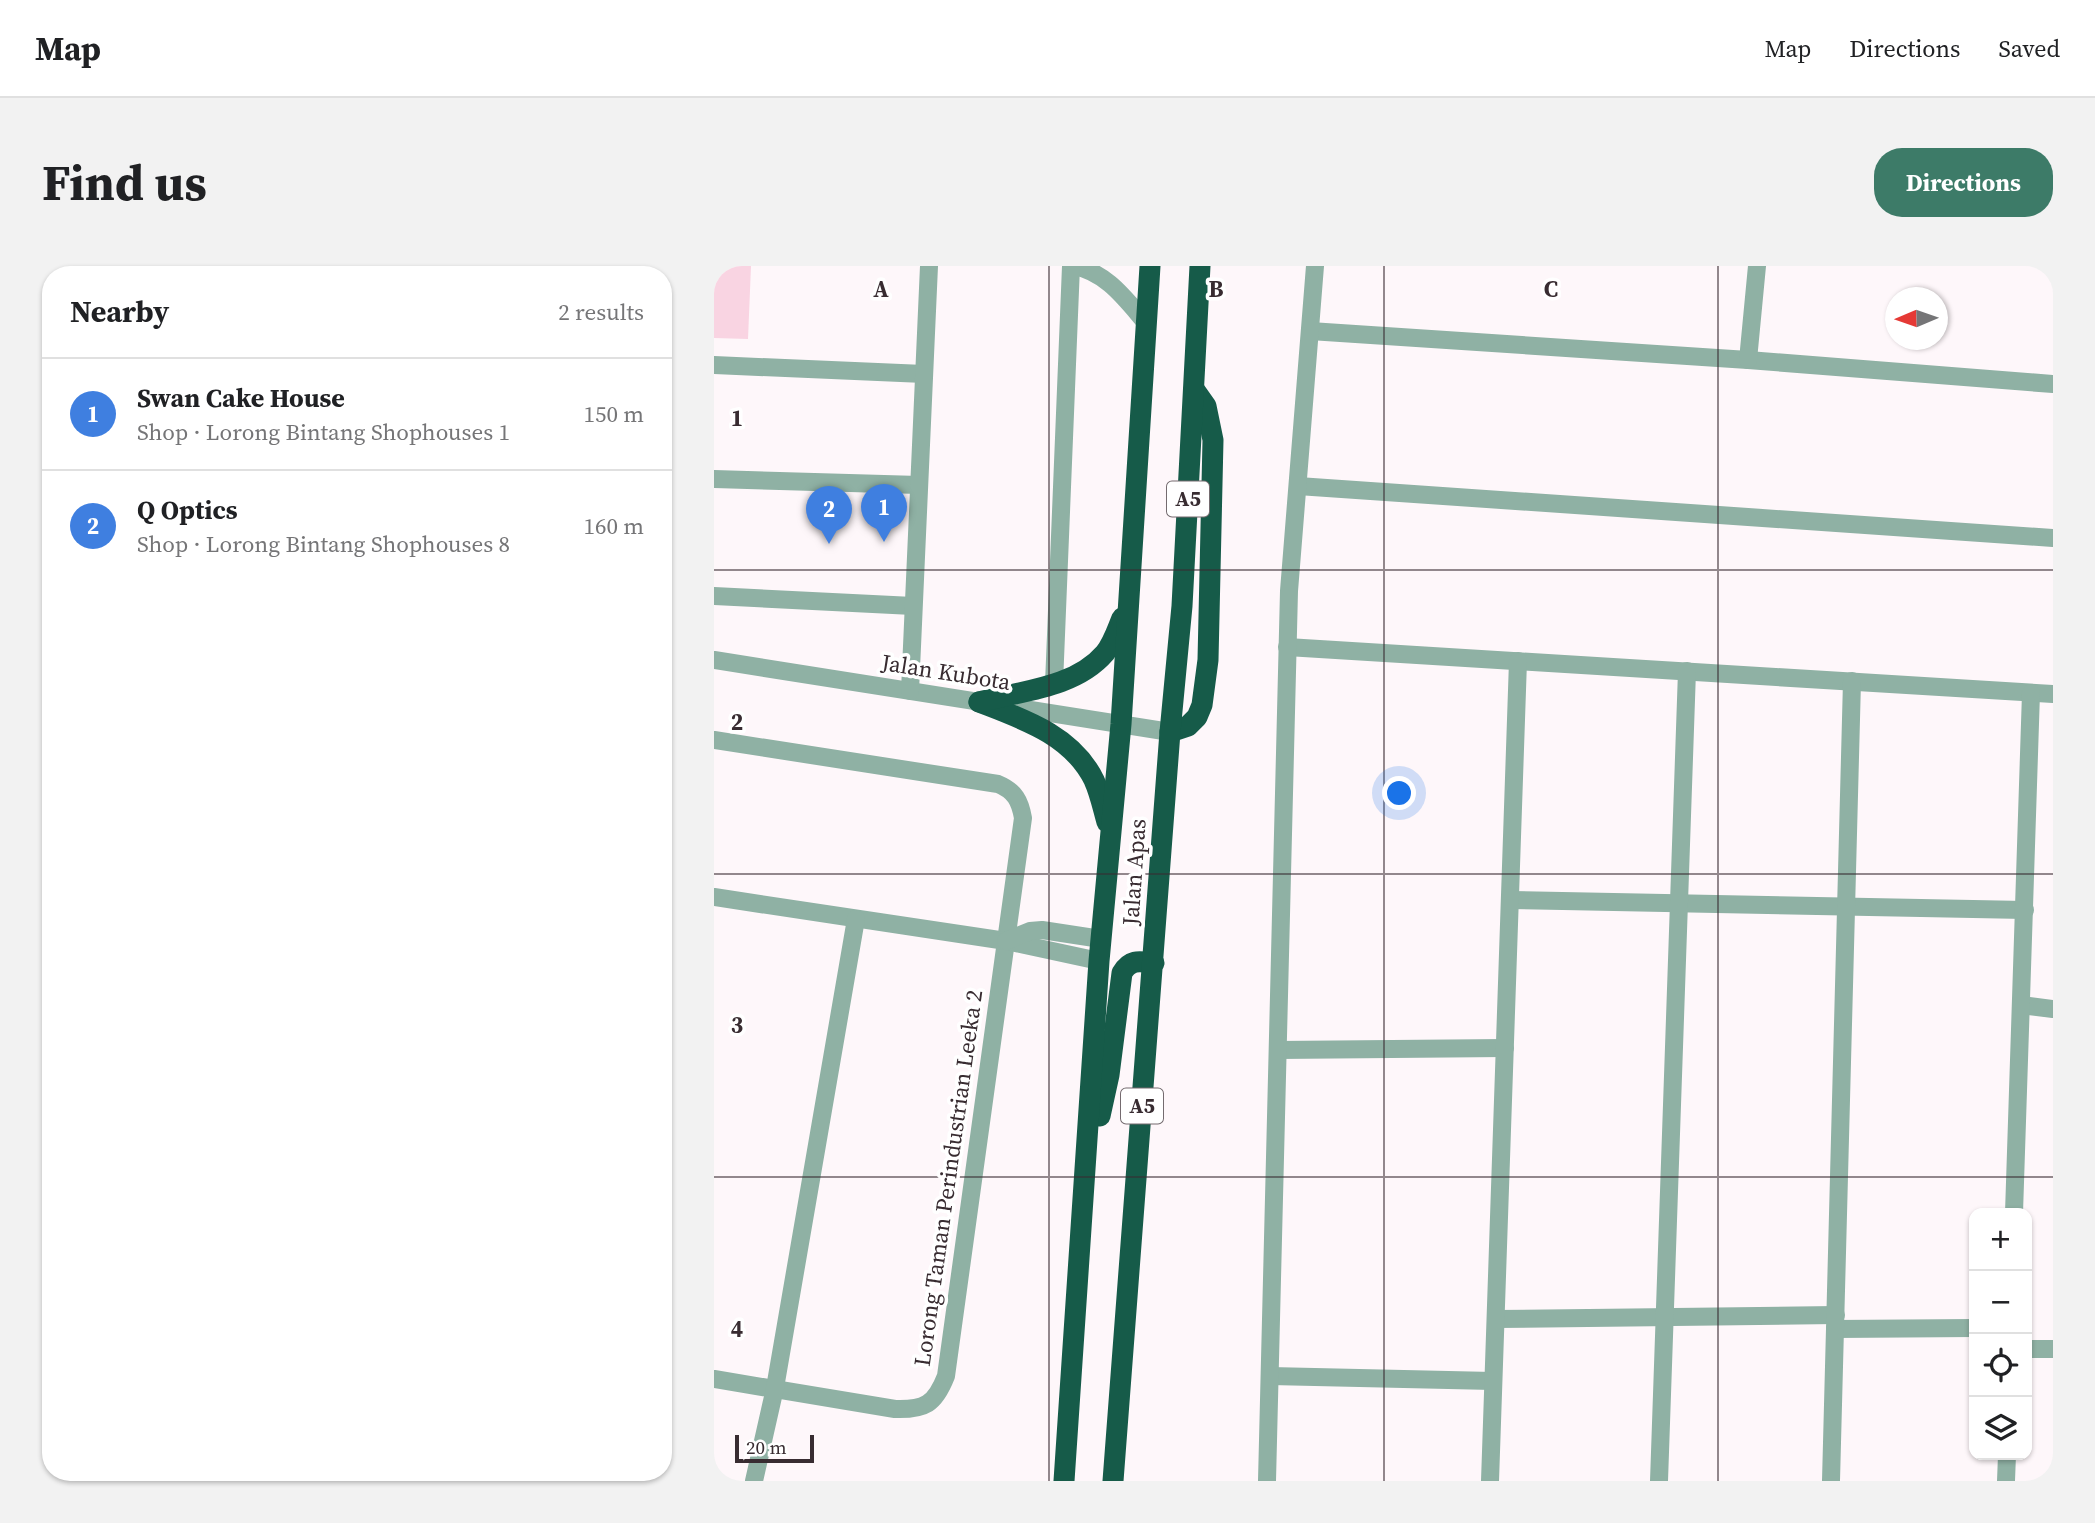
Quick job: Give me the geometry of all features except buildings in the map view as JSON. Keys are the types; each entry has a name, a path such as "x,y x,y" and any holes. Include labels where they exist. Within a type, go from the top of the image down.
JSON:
{"highway":[{"name":"Jalan Apas","path":"1064,1481 1099,961 1130,598 1150,266"},
{"name":"Jalan Apas","path":"1112,1481 1182,606 1200,266"},
{"path":"1170,732 1188,726 1197,717 1202,705 1208,660 1213,440 1206,406 1194,389"},
{"path":"979,702 1076,676 1106,652 1130,598"},
{"path":"979,702 1034,723 1066,745 1081,760 1100,795 1111,839"},
{"path":"1084,1198 1109,1074 1119,981 1126,965 1133,961 1154,963"}],"street":[{"path":"910,691 929,266"},
{"path":"1054,684 1072,266 1085,268 1112,285 1147,324"},
{"path":"1267,1481 1289,591 1315,266"},
{"path":"1748,360 1757,266"},
{"path":"1310,331 1748,360 2053,384"},
{"path":"714,365 924,374"},
{"path":"714,479 919,485"},
{"path":"1298,486 2053,538"},
{"path":"714,596 913,606"},
{"path":"1287,647 2053,694"},
{"name":"Jalan Kubota","path":"714,660 1170,732"},
{"path":"1490,1481 1518,661"},
{"path":"1659,1481 1687,671"},
{"path":"1831,1481 1852,681"},
{"path":"2014,1208 2031,693"},
{"path":"714,740 998,784 1009,789 1021,806 1023,818 1006,942"},
{"path":"714,897 1006,942 1099,961"},
{"path":"1510,900 2025,910"},
{"path":"754,1481 775,1388 856,919"},
{"path":"1006,942 1030,931 1042,930 1101,939"},
{"name":"Lorong Taman Perindustrian Leeka 2","path":"775,1388 912,1410 927,1405 939,1394 946,1376 1006,942"},
{"path":"2021,1005 2053,1009"},
{"path":"1278,1050 1505,1048"},
{"path":"1496,1319 1665,1317 1969,1328"},
{"path":"2032,1349 2053,1349"},
{"path":"1270,1376 1493,1381"},
{"path":"714,1379 775,1388"},
{"path":"2006,1481 2007,1460"}],"shaded area":[{"path":"714,266 751,266 748,339 714,338"}],"place":[{"name":"Swan Cake House","path":"884,542"},
{"name":"Q Optics","path":"829,544"}]}
